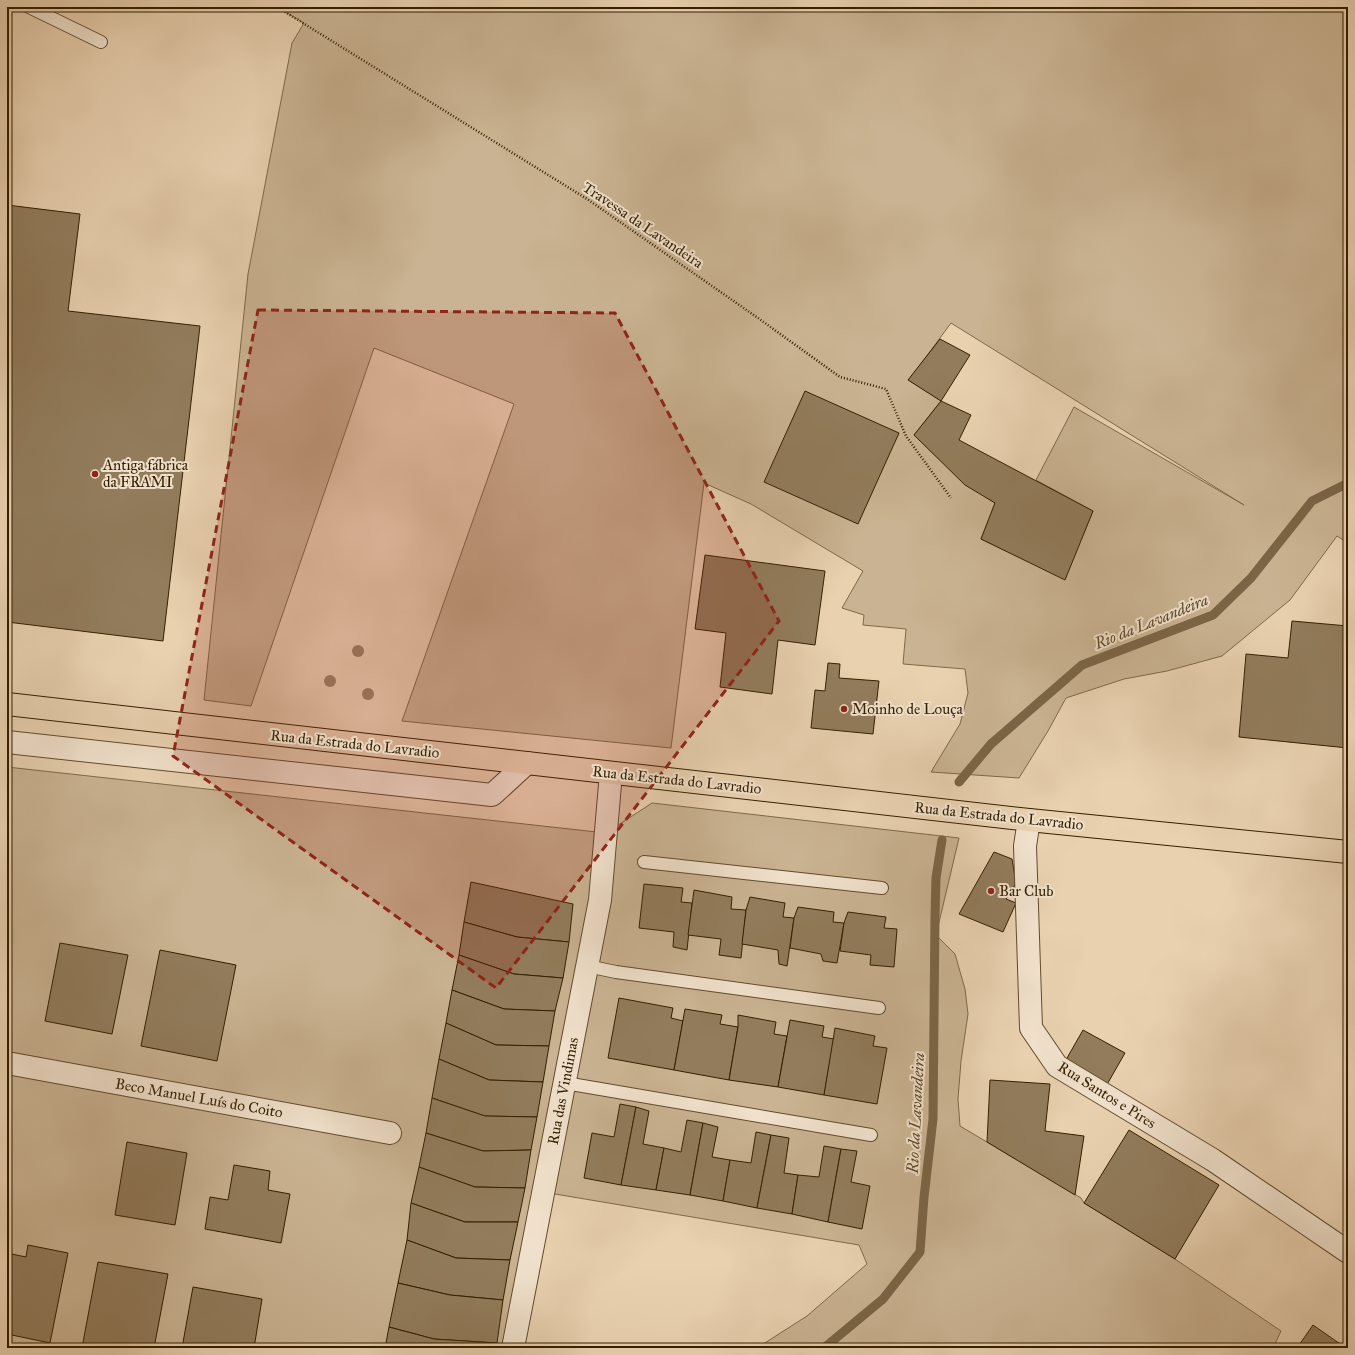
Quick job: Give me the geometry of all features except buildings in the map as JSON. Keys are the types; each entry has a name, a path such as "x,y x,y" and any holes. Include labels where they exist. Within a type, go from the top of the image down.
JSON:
{"main road":[{"name":"Rua da Estrada do Lavradio","path":"7,704 1029,820 1348,852"}],"street":[{"path":"7,742 492,795 527,763"},
{"name":"Rua das Vindimas","path":"513,1348 600,900 611,772"},
{"name":"Rua Santos e Pires","path":"1029,820 1025,846 1031,1028 1057,1066 1213,1160 1348,1252"},
{"name":"Beco Manuel Luís do Coito","path":"7,1062 390,1133"}],"lane":[{"path":"29,7 100,42"},
{"path":"644,862 882,888"},
{"path":"587,966 616,972 878,1008"},
{"path":"565,1083 871,1135"}],"path":[{"name":"Travessa da Lavandeira","path":"277,7 587,199 840,376 886,389 906,436 951,498"}],"highlighted area":[{"path":"258,310 615,313 779,621 496,988 173,756"}],"shaded area":[{"path":"277,7 1348,7 1348,543 1337,536 1290,600 1222,656 1167,671 1124,679 1066,698 1019,778 931,772 960,724 968,693 965,669 903,664 906,629 863,625 864,615 842,608 863,571 751,504 704,483 671,748 402,721 514,404 374,348 251,706 204,700 248,274 292,43 304,23","holes":["951,323 1244,505 1074,407 1036,480 1093,511 1065,579 981,539 995,503 965,484 914,435 941,401 909,380"]},
{"path":"7,767 606,833 652,803 959,838 936,935 955,954 965,989 968,1014 961,1061 958,1099 960,1126 1081,1198 1084,1203 1175,1259 1281,1331 1273,1348 757,1348 807,1316 867,1264 859,1245 543,1192 513,1348 7,1348"}],"waterway":[{"name":"Rio da Lavandeira","path":"959,782 991,744 1082,665 1213,615 1251,578 1312,501 1348,483"},
{"name":"Rio da Lavandeira","path":"824,1348 883,1299 920,1252 924,1197 933,1119 936,878 942,840"}],"place":[{"name":"Antiga fábrica da FRAMI","path":"95,474"},
{"name":"Moinho de Louça","path":"844,709"},
{"name":"Bar Club","path":"991,891"}]}
